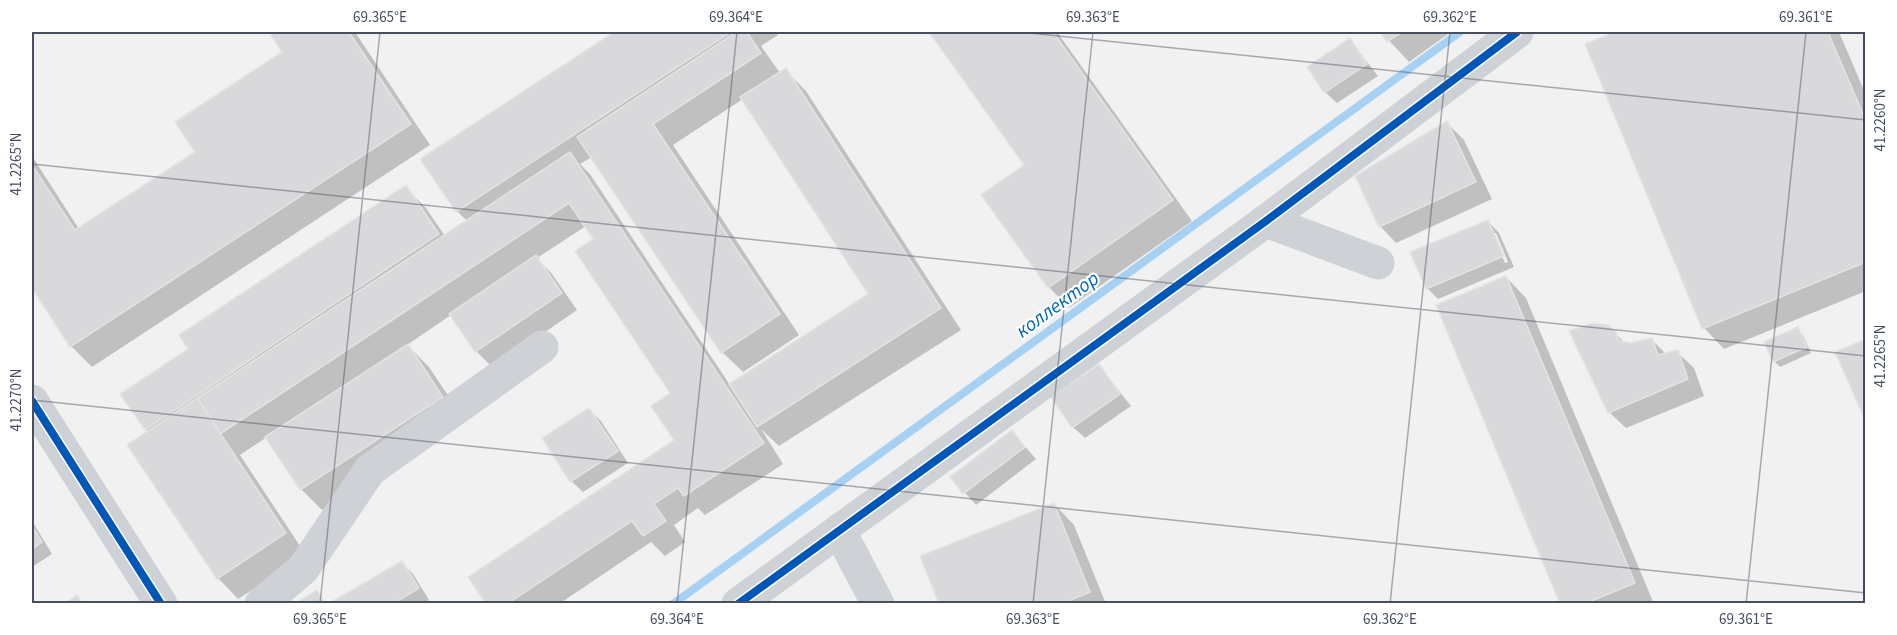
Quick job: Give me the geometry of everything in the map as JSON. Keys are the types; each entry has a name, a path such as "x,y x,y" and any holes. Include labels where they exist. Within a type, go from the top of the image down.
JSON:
{"street":[{"path":"738,603 1266,221 1517,32"},
{"path":"1266,221 1378,263"},
{"path":"261,603 303,569 370,470 542,347"},
{"path":"32,400 161,603"},
{"path":"839,530 878,603"}],"building":[{"path":"269,32 349,32 411,124 70,347 32,288 32,165 75,230 195,152 175,122 282,52"},
{"path":"614,32 731,32 456,212 420,159"},
{"path":"736,32 747,32 761,53 653,124 780,314 721,353 577,137"},
{"path":"929,32 1053,32 1173,200 1048,288 981,195 1024,165"},
{"path":"1380,32 1402,32 1387,42"},
{"path":"1615,32 1828,32 1866,121 1866,262 1702,329 1585,44"},
{"path":"1350,38 1367,64 1324,93 1307,67"},
{"path":"786,68 941,308 757,427 729,384 868,294 740,97"},
{"path":"1447,121 1476,182 1379,227 1355,176"},
{"path":"570,152 764,443 684,496 678,488 654,504 666,521 643,536 632,521 507,604 486,604 468,577 674,440 651,406 670,393 575,251 593,239 569,203 220,434 197,398"},
{"path":"406,185 439,234 145,430 120,394 188,349 179,335"},
{"path":"1488,220 1504,256 1426,289 1410,252"},
{"path":"536,255 562,293 475,352 449,314"},
{"path":"1506,276 1635,583 1584,604 1560,604 1436,305"},
{"path":"1593,323 1607,325 1616,332 1619,341 1631,343 1652,338 1658,355 1678,350 1688,379 1608,413 1569,331"},
{"path":"1798,327 1807,347 1773,362 1764,342"},
{"path":"1866,339 1866,422 1835,352"},
{"path":"408,344 443,397 300,490 265,437"},
{"path":"1099,364 1120,394 1072,428 1051,397"},
{"path":"197,398 286,533 217,579 127,445"},
{"path":"589,408 618,451 570,482 542,438"},
{"path":"1012,430 1025,447 963,494 950,477"},
{"path":"1054,503 1090,592 1061,604 939,604 920,556"},
{"path":"32,526 42,542 32,549"},
{"path":"402,561 419,588 393,604 335,604 333,601"},
{"path":"317,590 325,604 294,604"},
{"path":"77,595 83,604 64,604"}],"waterway":[{"name":"коллектор","path":"673,604 1460,32"}],"cycle path":[{"path":"738,604 1266,221 1517,32"},
{"path":"32,401 161,604"}]}
